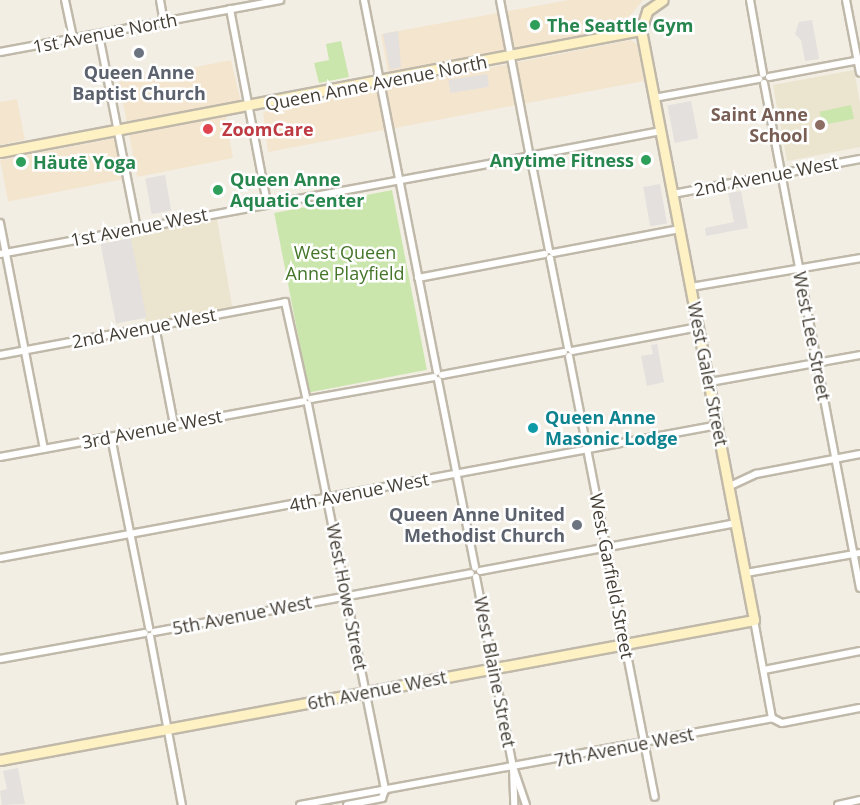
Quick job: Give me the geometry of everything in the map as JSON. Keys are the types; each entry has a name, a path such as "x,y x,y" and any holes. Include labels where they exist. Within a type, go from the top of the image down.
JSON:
{"street":[{"path":"65,0 73,39"},
{"path":"160,0 164,22"},
{"name":"1st Avenue North","path":"0,52 164,22 255,2 280,0"},
{"name":"West Blaine Street","path":"364,0 513,767 526,805"},
{"name":"West Garfield Street","path":"500,0 655,797"},
{"path":"641,30 647,12 663,0"},
{"name":"West Lee Street","path":"750,0 835,459 857,554 860,588"},
{"path":"846,0 860,73"},
{"path":"230,9 267,203"},
{"name":"Queen Anne Avenue North","path":"0,152 512,57 641,30"},
{"name":"West Galer Street","path":"641,30 730,486 772,718"},
{"path":"99,34 137,228"},
{"path":"654,98 859,60"},
{"name":"1st Avenue West","path":"3,253 661,131"},
{"name":"2nd Avenue West","path":"673,194 860,159"},
{"path":"0,223 3,253 44,449"},
{"path":"418,278 680,229"},
{"path":"691,287 860,258"},
{"name":"2nd Avenue West","path":"0,355 287,303"},
{"name":"West Howe Street","path":"287,303 385,790"},
{"path":"155,326 174,425"},
{"name":"3rd Avenue West","path":"0,457 699,327"},
{"path":"710,382 860,355"},
{"name":"4th Avenue West","path":"0,558 718,424"},
{"path":"111,437 182,805"},
{"path":"730,486 756,474 860,454"},
{"name":"5th Avenue West","path":"0,659 736,523"},
{"path":"746,573 857,554"},
{"name":"6th Avenue West","path":"0,760 754,620"},
{"path":"764,670 860,651"},
{"name":"7th Avenue West","path":"300,805 645,744 772,718 782,723 860,708"},
{"name":"West Blaine Street","path":"513,767 514,805"},
{"name":"7th Avenue West","path":"347,805 382,798 385,790"},
{"path":"838,805 860,800"}],"shaded area":[{"path":"569,0 643,0 625,22 613,30 388,73 381,34"},
{"path":"812,20 819,59 805,61 801,40 795,34 799,22"},
{"path":"398,31 401,67 390,70 383,34"},
{"path":"631,40 638,45 644,81 268,152 263,112"},
{"path":"231,60 241,103 224,107 233,158 137,177 119,82"},
{"name":"Saint Anne School","path":"854,70 860,103 860,147 787,161 773,85"},
{"path":"487,74 489,87 451,93 448,80"},
{"path":"17,99 25,140 0,145 0,102"},
{"path":"691,101 698,138 675,143 667,106"},
{"path":"115,138 123,179 8,202 0,160"},
{"path":"165,175 171,210 152,214 145,178"},
{"path":"660,184 667,223 650,226 643,187"},
{"path":"741,191 748,228 706,236 705,228 734,222 728,193"},
{"path":"217,220 232,308 146,323 130,235"},
{"path":"131,238 146,318 116,323 101,244"},
{"path":"657,344 664,382 647,386 641,356 653,354 651,345"},
{"path":"18,768 25,804 2,805 0,791 7,789 3,771"}],"green space":[{"path":"341,41 349,77 319,83 314,63 329,60 326,44"},
{"path":"851,105 854,119 823,125 820,112"},
{"name":"West Queen Anne Playfield","path":"392,190 427,370 309,393 274,213"}],"place":[{"name":"The Seattle Gym","path":"535,25"},
{"name":"Queen Anne Baptist Church","path":"139,53"},
{"name":"Saint Anne School","path":"820,125"},
{"name":"ZoomCare","path":"208,129"},
{"name":"Anytime Fitness","path":"646,160"},
{"name":"Häutē Yoga","path":"21,162"},
{"name":"Queen Anne Aquatic Center","path":"218,190"},
{"name":"Queen Anne Masonic Lodge","path":"533,428"},
{"name":"Queen Anne United Methodist Church","path":"577,525"}]}
